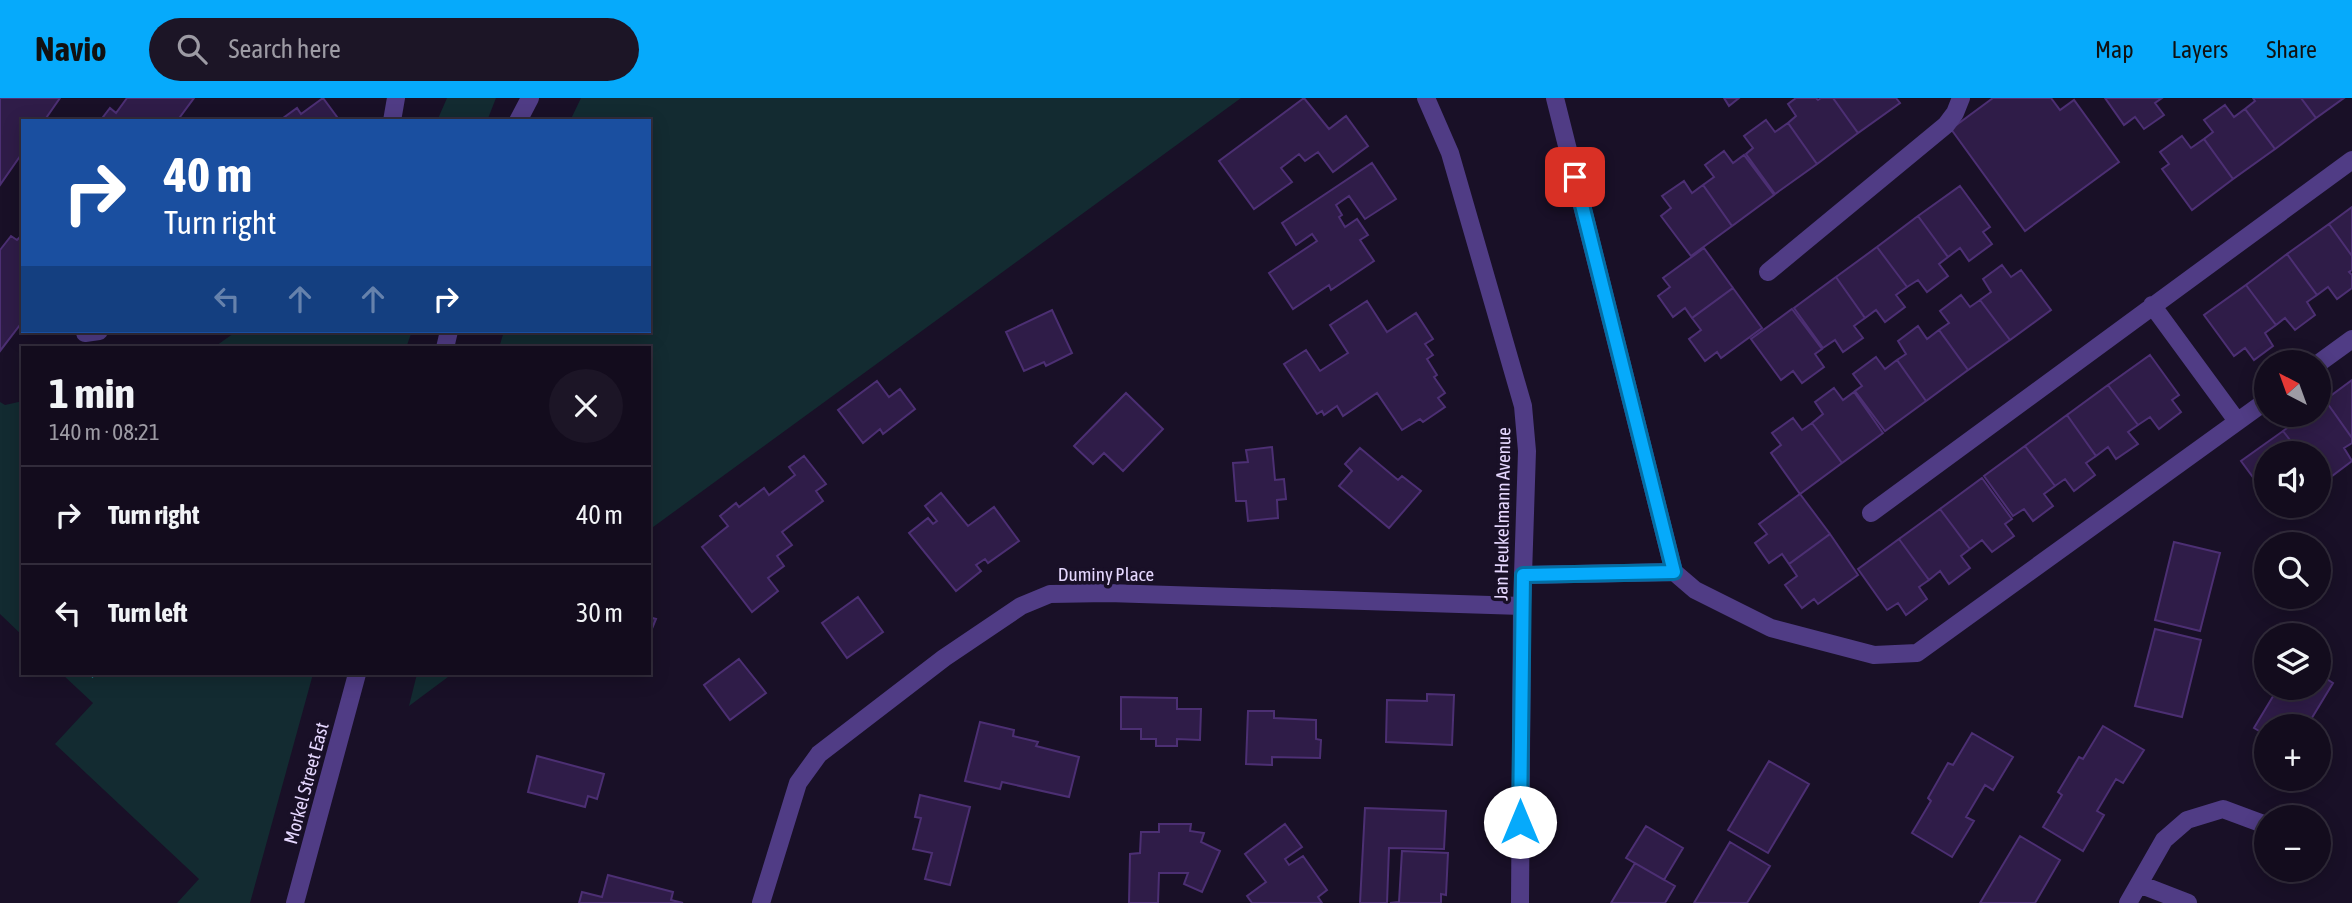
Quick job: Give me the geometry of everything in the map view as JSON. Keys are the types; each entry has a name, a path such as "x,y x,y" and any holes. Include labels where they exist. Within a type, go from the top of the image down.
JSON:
{"street":[{"path":"392,119 396,98"},
{"path":"519,119 530,98"},
{"name":"Jan Heukelmann Avenue","path":"1426,98 1450,153 1523,406 1527,451 1522,606 1520,903"},
{"path":"1555,98 1674,572 1695,590 1771,628 1874,654 1917,653 2254,409"},
{"path":"1768,272 1947,125 1961,98"},
{"path":"1871,513 2152,304 2352,160"},
{"path":"2152,304 2237,421"},
{"path":"2331,354 2352,339"},
{"path":"1523,575 1674,572"},
{"name":"Duminy Place","path":"761,903 798,783 819,754 944,659 1008,614 1037,598 1050,594 1108,593 1522,606"},
{"name":"Morkel Street East","path":"295,903 357,675"},
{"path":"2128,903 2164,840 2187,820 2222,809 2254,821"},
{"path":"2139,884 2188,903"}],"green space":[{"path":"447,98 496,98 488,119 438,119"},
{"path":"581,98 1241,98 651,529 651,346 500,346 503,333 651,333 651,119 571,119"},
{"path":"234,333 411,333 407,346 216,346"},
{"path":"21,401 21,634 0,614 0,402 5,405"},
{"path":"63,675 313,675 250,903 177,903 199,879 55,744 93,703"},
{"path":"417,675 451,675 409,706"}],"building":[{"path":"0,98 60,98 45,119 21,119 21,155 0,185"},
{"path":"127,98 194,98 178,119 102,119 110,108 116,113"},
{"path":"323,98 339,119 282,119 297,108 301,114"},
{"path":"1304,98 1329,129 1346,116 1368,146 1333,172 1318,152 1305,161 1299,154 1281,168 1292,182 1254,209 1219,161"},
{"path":"1724,98 1739,98 1729,106"},
{"path":"1796,98 1833,98 1858,133 1817,164 1788,123 1796,116 1788,104"},
{"path":"1833,98 1896,98 1900,103 1858,133"},
{"path":"1993,98 2051,98 2060,110 2074,100 2119,162 2025,231 1951,129"},
{"path":"2105,98 2162,98 2155,103 2164,115 2144,129 2135,117 2124,125"},
{"path":"2253,98 2301,98 2316,118 2275,149 2245,109 2255,101"},
{"path":"2301,98 2344,98 2316,118"},
{"path":"2225,105 2234,117 2245,109 2275,149 2233,179 2204,139 2213,132 2204,120"},
{"path":"1766,120 1775,132 1788,123 1817,164 1775,194 1746,154 1753,148 1744,136"},
{"path":"2182,136 2191,148 2204,139 2233,179 2192,210 2162,169 2169,164 2160,152"},
{"path":"1724,151 1733,163 1744,155 1774,195 1732,226 1703,185 1714,177 1705,165"},
{"path":"1372,163 1396,199 1365,219 1349,196 1336,205 1345,227 1357,219 1368,235 1360,240 1374,261 1331,290 1329,285 1293,309 1269,273 1317,241 1312,234 1296,245 1282,223"},
{"path":"1684,181 1692,193 1703,185 1732,226 1691,256 1661,216 1671,208 1662,196"},
{"path":"1960,186 1990,227 1983,232 1992,244 1969,261 1960,248 1948,257 1918,216"},
{"path":"2352,207 2352,256 2329,224"},
{"path":"1918,216 1948,257 1939,264 1948,276 1927,292 1918,280 1907,287 1877,247"},
{"path":"2329,224 2352,256 2352,270 2349,272 2352,275 2352,288 2337,299 2328,287 2317,295 2287,254"},
{"path":"11,236 17,240 21,236 21,324 0,351 0,250"},
{"path":"1877,247 1907,287 1896,295 1905,307 1885,322 1876,310 1865,318 1836,277"},
{"path":"1704,248 1733,288 1692,318 1685,308 1673,317 1658,296 1670,287 1663,278"},
{"path":"2287,254 2317,295 2307,302 2315,315 2295,330 2285,318 2276,325 2246,285"},
{"path":"2002,265 2011,277 2021,270 2051,310 2010,340 1980,300 1991,292 1983,279"},
{"path":"1836,277 1865,318 1854,326 1863,338 1843,352 1835,340 1823,348 1794,308"},
{"path":"2246,285 2276,325 2265,333 2273,346 2268,350 2254,350 2254,360 2245,348 2234,356 2204,315"},
{"path":"1733,288 1762,328 1721,358 1717,352 1705,361 1689,339 1701,330 1692,318"},
{"path":"1961,295 1970,307 1980,300 2010,340 1968,370 1939,330 1949,323 1940,311"},
{"path":"1367,301 1387,332 1416,313 1433,339 1425,344 1433,355 1427,359 1437,375 1434,377 1445,393 1438,398 1445,407 1423,422 1420,419 1402,430 1377,393 1343,416 1337,406 1324,415 1322,411 1317,414 1284,364 1306,350 1320,371 1348,353 1330,325"},
{"path":"1792,309 1822,349 1815,354 1824,367 1802,383 1793,371 1781,380 1751,339"},
{"path":"1052,310 1072,353 1046,366 1044,362 1024,371 1006,332"},
{"path":"1918,326 1927,339 1939,330 1968,370 1926,401 1897,360 1906,354 1898,341"},
{"path":"2150,355 2179,395 2172,400 2181,412 2159,429 2150,417 2138,425 2108,385"},
{"path":"1876,357 1885,369 1897,360 1926,401 1885,431 1855,391 1862,386 1853,374"},
{"path":"2352,380 2352,438 2331,408 2331,396"},
{"path":"877,381 889,397 900,389 915,409 883,434 880,429 863,443 838,410"},
{"path":"2108,385 2138,425 2128,432 2138,444 2116,459 2108,447 2096,456 2067,415"},
{"path":"1834,388 1843,400 1854,392 1883,433 1842,463 1812,423 1823,414 1815,402"},
{"path":"1126,393 1163,429 1123,471 1104,453 1093,464 1074,446"},
{"path":"2331,408 2352,438 2352,443 2344,448 2352,461 2332,476 2331,441 2291,441 2283,431 2288,427 2331,427"},
{"path":"2067,415 2096,456 2086,463 2095,475 2074,491 2065,479 2055,486 2025,446"},
{"path":"1793,418 1802,430 1812,423 1842,463 1800,494 1771,453 1781,445 1772,433"},
{"path":"2283,431 2291,441 2269,441"},
{"path":"2025,446 2055,486 2044,494 2053,506 2033,521 2024,509 2013,516 1984,476"},
{"path":"1272,447 1275,480 1284,479 1286,499 1277,500 1278,518 1248,521 1246,501 1236,501 1233,463 1248,462 1246,450"},
{"path":"1360,448 1398,480 1402,476 1421,491 1389,528 1339,486 1352,471 1345,464"},
{"path":"2254,452 2254,479 2241,461"},
{"path":"804,456 826,484 816,491 823,501 782,532 792,545 777,556 784,566 768,578 778,591 752,612 702,547 728,526 720,516 736,503 739,507 764,488 769,495 795,475 789,467"},
{"path":"1982,478 2012,519 2005,524 2014,536 1992,552 1982,540 1970,549 1940,509"},
{"path":"941,493 968,526 994,507 1019,541 988,563 985,559 976,565 981,571 956,591 909,533 928,518 933,524 937,521 925,506"},
{"path":"1800,494 1830,534 1789,564 1782,554 1769,563 1755,543 1767,534 1759,524"},
{"path":"1940,509 1970,549 1961,556 1970,568 1949,584 1940,571 1929,580 1899,539"},
{"path":"1830,534 1858,575 1818,604 1814,599 1802,608 1785,585 1797,576 1789,564"},
{"path":"1899,539 1929,580 1919,587 1927,599 1906,615 1898,603 1887,610 1858,569"},
{"path":"2174,542 2220,553 2200,631 2155,620"},
{"path":"858,597 883,632 847,658 822,623"},
{"path":"651,618 656,619 651,631"},
{"path":"2155,629 2201,640 2182,717 2135,706"},
{"path":"739,659 766,693 730,720 704,685"},
{"path":"1427,694 1454,695 1452,745 1386,742 1387,700 1427,701"},
{"path":"1121,697 1177,698 1177,709 1201,709 1200,740 1177,739 1177,746 1156,746 1156,739 1141,739 1141,729 1121,729"},
{"path":"2271,700 2323,700 2314,714 2262,714"},
{"path":"1248,711 1274,711 1274,718 1316,720 1316,739 1321,740 1320,758 1272,757 1272,765 1246,764"},
{"path":"980,722 1014,730 1013,736 1038,742 1036,746 1079,757 1069,797 1002,782 1000,789 965,781"},
{"path":"2103,726 2144,750 2123,783 2116,779 2097,811 2104,815 2083,851 2043,827 2062,795 2058,792 2079,757 2083,759"},
{"path":"1972,733 2013,757 1993,790 1985,785 1966,817 1974,821 1952,857 1912,833 1931,801 1928,798 1948,763 1953,765"},
{"path":"537,756 604,774 597,799 588,796 585,807 528,792"},
{"path":"1769,761 1809,784 1768,853 1728,830"},
{"path":"920,795 970,807 950,885 925,879 932,853 913,849 921,818 915,817"},
{"path":"1365,808 1446,811 1444,849 1389,848 1387,903 1360,903"},
{"path":"1159,824 1191,824 1190,831 1204,833 1201,842 1220,851 1202,892 1184,884 1188,873 1159,873 1158,903 1129,903 1130,854 1140,853 1141,832 1159,832"},
{"path":"1285,824 1302,847 1285,859 1289,865 1303,856 1327,890 1318,897 1322,903 1252,903 1247,896 1266,882 1245,854"},
{"path":"1646,826 1683,848 1664,880 1626,858"},
{"path":"2020,836 2060,860 2035,903 1980,903"},
{"path":"1730,842 1770,866 1747,903 1694,903"},
{"path":"1402,851 1448,853 1446,895 1441,894 1441,903 1390,903 1399,902"},
{"path":"1635,863 1675,886 1665,903 1611,903"},
{"path":"608,875 673,892 671,900 683,903 579,903 582,892 602,897"}],"route":[{"path":"1520,822 1523,575 1674,572 1575,177"}]}
